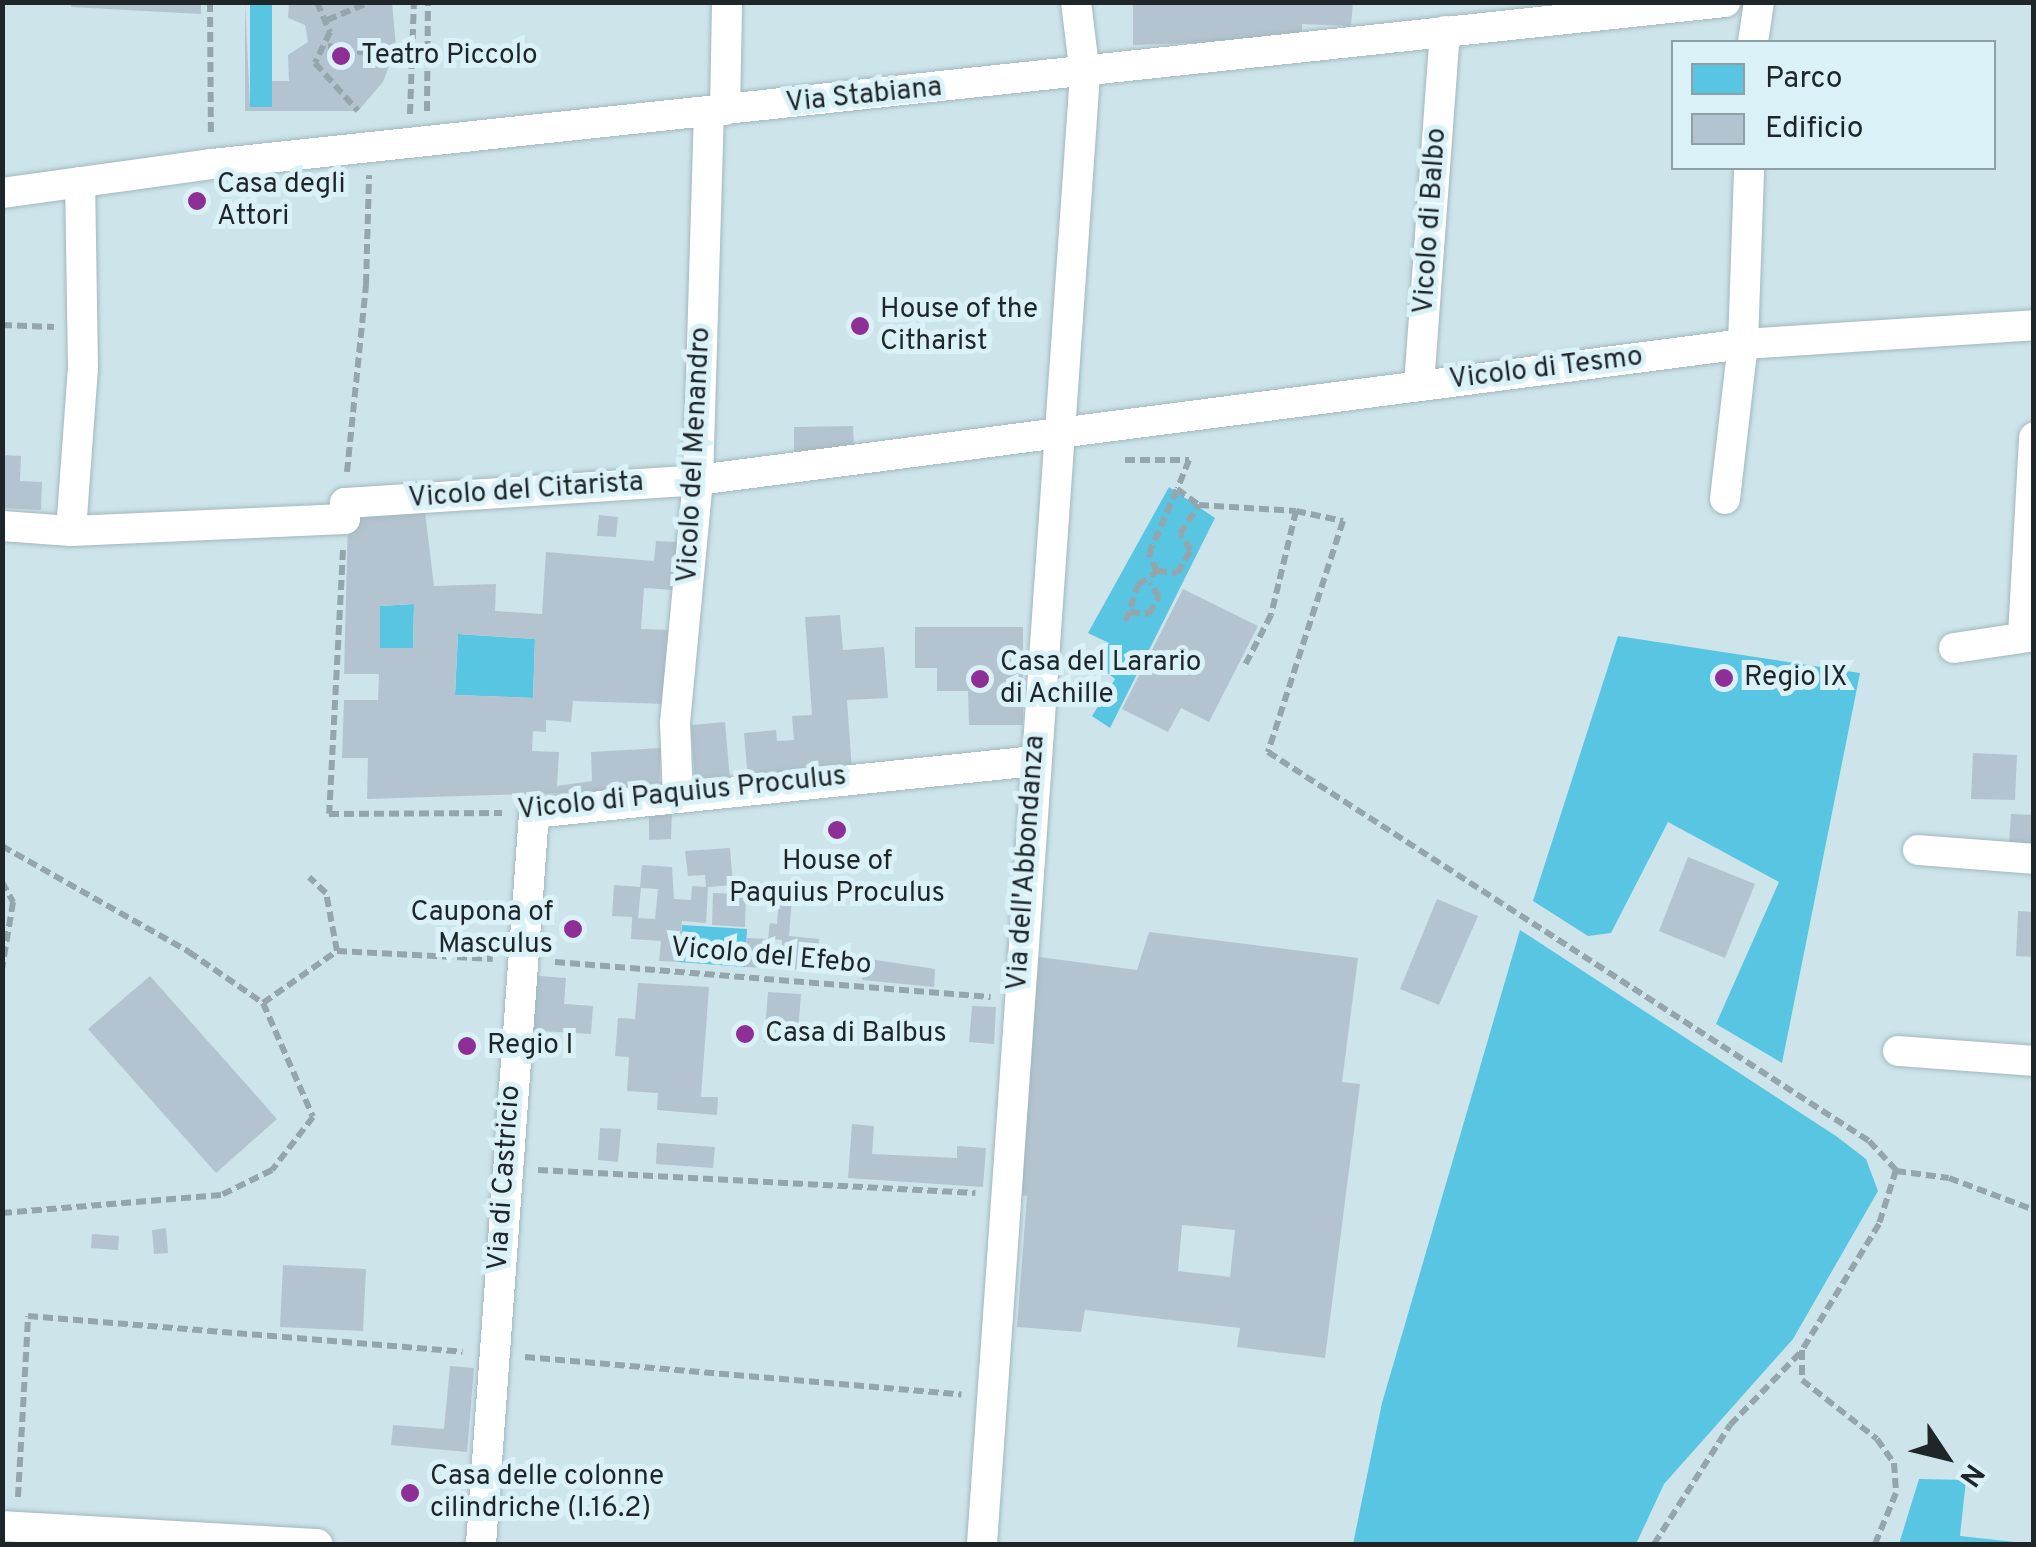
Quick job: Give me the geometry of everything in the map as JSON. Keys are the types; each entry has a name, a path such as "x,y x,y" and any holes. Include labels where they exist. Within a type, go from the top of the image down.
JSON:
{"street":[{"name":"Vicolo del Menandro","path":"678,796 674,722 698,480 717,112 727,2"},
{"name":"Via dell'Abbondanza","path":"982,1544 1001,1194 1085,74 1076,2"},
{"name":"Via Stabiana","path":"2,193 212,164 1085,74 1444,44 1725,2"},
{"path":"1753,40 1759,2"},
{"name":"Vicolo di Balbo","path":"1419,385 1444,44"},
{"path":"1725,499 1744,344 1749,170"},
{"path":"72,531 83,336 80,182"},
{"name":"Vicolo di Tesmo","path":"1061,430 1744,344 2034,325"},
{"name":"Vicolo del Citarista","path":"2,526 72,531 698,480 1061,430"},
{"path":"1954,648 2028,636 2034,437"},
{"name":"Vicolo di Paquius Proculus","path":"534,812 1035,761"},
{"name":"Via di Castricio","path":"481,1544 534,812"},
{"path":"1918,850 2034,859"},
{"path":"1898,1051 2034,1061"},
{"path":"9,1527 317,1544"}],"path":[{"path":"210,2 212,164"},
{"path":"316,2 327,20 328,46 314,63 358,111"},
{"path":"327,20 370,2"},
{"path":"410,145 414,2"},
{"path":"428,2 428,115"},
{"path":"328,46 394,58"},
{"path":"345,511 366,284 364,151"},
{"path":"2,325 68,327 83,336"},
{"path":"1157,571 1149,554 1162,532 1162,516 1189,460"},
{"path":"1177,490 1199,505 1296,511 1344,521 1268,752 1869,1141 1896,1170 1949,1178 2034,1210"},
{"path":"1180,534 1199,505"},
{"name":"Vicolo di Paquius Proculus","path":"345,511 329,814 534,812"},
{"path":"1244,667 1272,615 1296,511"},
{"path":"1157,571 1177,573 1191,550 1180,534 1162,532"},
{"path":"1126,620 1138,585 1150,582 1157,571"},
{"path":"1130,612 1149,614 1160,597 1150,582"},
{"path":"2,846 189,952 263,1003 313,1117 272,1170 221,1195 2,1213"},
{"path":"263,1003 337,951 326,893 309,877"},
{"path":"2,882 13,902 2,969"},
{"name":"Vicolo del Efebo","path":"337,951 521,960 1017,999"},
{"path":"506,1168 1001,1194"},
{"path":"1654,1544 1730,1425 1802,1350 1879,1224 1896,1170"},
{"path":"9,1527 28,1316"},
{"path":"1802,1350 1802,1380 1876,1439 1894,1463 1896,1493 1875,1544"}],"green space":[{"path":"250,3 272,3 272,107 250,107"},
{"path":"1169,487 1215,518 1110,728 1092,716 1115,679 1099,666 1109,643 1088,633"},
{"path":"414,604 413,648 380,648 380,606"},
{"path":"458,634 535,639 533,698 455,695"},
{"path":"1618,636 1860,673 1782,1063 1716,1024 1779,882 1668,822 1611,933 1588,936 1533,901"},
{"path":"682,925 747,929 745,967 679,962"},
{"path":"1520,930 1836,1136 1866,1159 1878,1191 1793,1339 1664,1484 1636,1544 1353,1544 1382,1403"},
{"path":"1919,1479 1966,1480 1960,1536 2033,1544 1899,1544"}],"building":[{"path":"72,2 201,2 201,14 71,7"},
{"name":"Teatro Piccolo","path":"245,2 250,107 272,107 272,81 289,81 288,55 308,42 305,25 288,18 289,2 392,2 396,47 383,82 358,111 245,111"},
{"path":"1133,2 1353,2 1351,26 1302,24 1302,39 1133,45"},
{"path":"853,426 854,448 794,455 794,427"},
{"path":"2,455 21,456 20,481 42,482 41,510 2,508"},
{"path":"425,512 434,586 496,584 495,611 542,614 546,552 654,561 656,541 677,542 673,590 644,588 641,629 670,630 665,704 573,701 571,722 546,720 546,732 533,731 532,751 559,752 557,786 592,781 591,752 661,748 659,790 367,799 368,758 342,758 344,700 378,700 379,674 344,674 348,519","holes":["414,604 413,648 380,648 380,606","458,634 535,639 533,698 455,695"]},
{"path":"599,515 618,517 616,537 597,536"},
{"path":"1183,589 1258,626 1209,722 1181,708 1168,732 1122,709"},
{"path":"840,615 843,650 884,647 888,698 847,700 852,771 748,779 744,733 776,730 777,741 794,740 792,716 812,715 805,617"},
{"name":"Casa del Larario di Achille","path":"915,627 1023,627 1023,725 969,725 968,691 937,691 937,668 915,668"},
{"path":"725,722 730,780 695,783 691,725"},
{"path":"1973,753 2017,755 2015,800 1971,799"},
{"path":"672,810 671,839 649,840 649,813"},
{"path":"2011,814 2034,815 2034,846 2009,845"},
{"path":"730,848 733,885 708,887 706,923 682,921 679,962 659,961 661,941 631,939 632,917 612,916 614,885 640,887 642,865 672,867 674,899 691,900 692,886 706,887 705,875 688,876 685,851","holes":["641,888 658,889 655,919 638,918"]},
{"path":"1688,857 1755,884 1725,958 1659,931"},
{"path":"768,883 793,885 789,936 819,939 818,951 849,953 847,974 781,969 782,940 768,939 770,923 777,924 779,898 767,897"},
{"path":"713,893 746,894 745,927 712,925"},
{"path":"1437,899 1478,916 1439,1005 1400,989"},
{"path":"2018,911 2034,912 2034,957 2016,956"},
{"path":"1149,932 1358,958 1342,1082 1360,1084 1325,1358 1237,1347 1240,1328 1085,1310 1081,1332 1017,1327 1027,1196 1012,1194 1039,957 1137,970","holes":["1182,1225 1235,1230 1230,1277 1178,1271"]},
{"path":"747,938 768,939 766,968 745,967"},
{"path":"863,958 935,969 934,987 862,980"},
{"path":"527,975 566,978 564,1004 593,1006 591,1034 523,1030"},
{"path":"150,976 277,1119 216,1173 88,1029"},
{"path":"638,983 709,987 701,1097 718,1097 717,1115 657,1110 658,1093 627,1091 629,1057 615,1056 618,1018 635,1019"},
{"path":"768,992 801,994 797,1045 764,1042"},
{"path":"972,1006 996,1007 994,1044 969,1042"},
{"path":"852,1124 874,1126 872,1154 957,1158 957,1146 986,1148 983,1187 848,1178"},
{"path":"600,1128 621,1129 618,1162 598,1160"},
{"path":"657,1143 715,1147 713,1168 656,1164"},
{"path":"166,1228 168,1253 154,1254 152,1230"},
{"path":"92,1234 119,1236 118,1250 91,1248"},
{"path":"283,1265 366,1269 363,1331 280,1327"},
{"path":"450,1366 474,1368 467,1452 391,1445 393,1425 444,1429"}],"place":[{"name":"Teatro Piccolo","path":"341,56"},
{"name":"Casa degli Attori","path":"197,201"},
{"name":"House of the Citharist","path":"860,326"},
{"name":"Regio IX","path":"1724,678"},
{"name":"Casa del Larario di Achille","path":"980,679"},
{"name":"House of Paquius Proculus","path":"837,830"},
{"name":"Caupona of Masculus","path":"573,929"},
{"name":"Casa di Balbus","path":"745,1034"},
{"name":"Regio I","path":"467,1046"},
{"name":"Casa delle colonne cilindriche (I.16.2)","path":"410,1493"}]}
